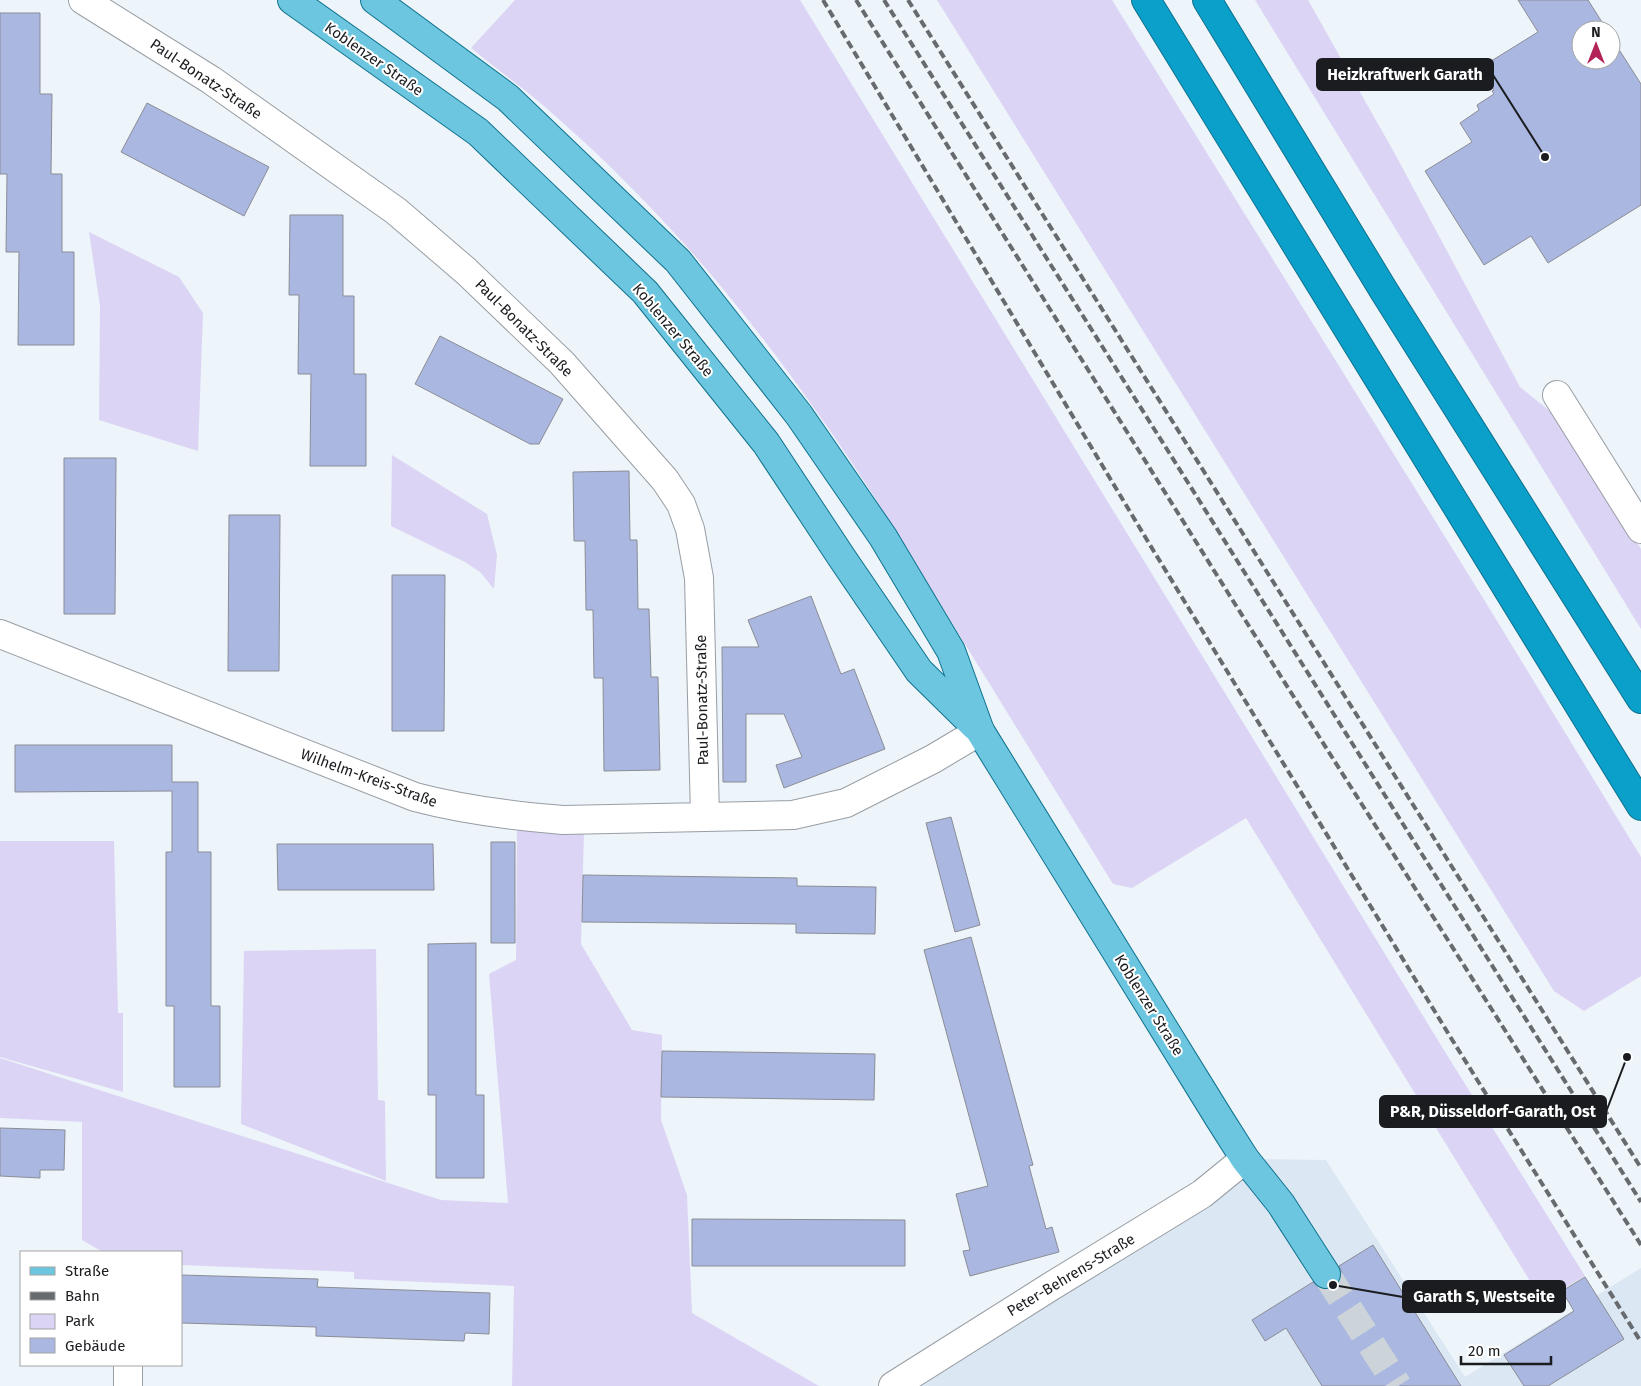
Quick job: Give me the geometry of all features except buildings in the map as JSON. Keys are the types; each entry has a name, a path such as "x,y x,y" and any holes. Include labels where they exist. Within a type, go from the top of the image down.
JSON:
{"highway":[{"path":"1146,0 1641,806"},
{"path":"1207,0 1384,291 1641,699"}],"main road":[{"name":"Koblenzer Straße","path":"292,0 478,132 645,292 766,443 919,671 980,730"},
{"name":"Koblenzer Straße","path":"375,0 508,98 678,261 799,415 883,537 950,652 980,730 1245,1159 1282,1204 1326,1274"}],"street":[{"name":"Paul-Bonatz-Straße","path":"83,0 211,80 396,211 466,271 562,363 665,480 681,504 690,529 699,578 705,816"},
{"path":"1557,395 1641,529"},
{"name":"Wilhelm-Kreis-Straße","path":"0,634 397,790 447,806 473,811 563,820 794,815 846,803 933,759 980,730"},
{"name":"Peter-Behrens-Straße","path":"893,1386 1202,1194 1245,1159"},
{"path":"128,1366 128,1386"}],"shaded area":[{"path":"1245,1159 1326,1160 1465,1377 1641,1268 1641,1386 893,1386"}],"green space":[{"path":"515,0 800,0 1447,1055 1585,1276 1561,1290 1533,1286 1246,818 1132,888 1113,884 875,498 850,459 769,346 711,274 624,180 545,107 471,48"},
{"path":"937,0 1112,0 1483,598 1641,857 1641,976 1584,1011 1554,991"},
{"path":"1255,0 1308,0 1395,154 1520,387 1561,420 1641,549 1641,629"},
{"path":"89,232 179,277 203,313 198,451 99,420 100,306"},
{"path":"392,455 487,514 497,555 494,589 480,572 465,562 391,526"},
{"path":"517,830 584,831 581,944 632,1030 662,1035 661,1120 687,1195 692,1313 819,1386 512,1386 514,1286 354,1279 354,1272 182,1265 182,1251 101,1251 82,1240 82,1122 0,1118 0,1058 441,1200 508,1203 489,974 516,960"},
{"path":"0,841 114,841 118,1013 123,1013 123,1092 0,1057"},
{"path":"376,949 378,1100 385,1101 386,1181 241,1124 244,951"}],"tunnel":[{"path":"1326,1274 1398,1386"}],"railway":[{"path":"823,0 1147,540 1451,1038 1641,1342"},
{"path":"856,0 1235,604 1641,1245"},
{"path":"884,0 1641,1202"},
{"path":"908,0 1641,1168"}],"place":[{"name":"Heizkraftwerk Garath","path":"1545,157"},
{"name":"P&R, Düsseldorf-Garath, Ost","path":"1627,1057"},
{"name":"Garath S, Westseite","path":"1333,1285"}]}
